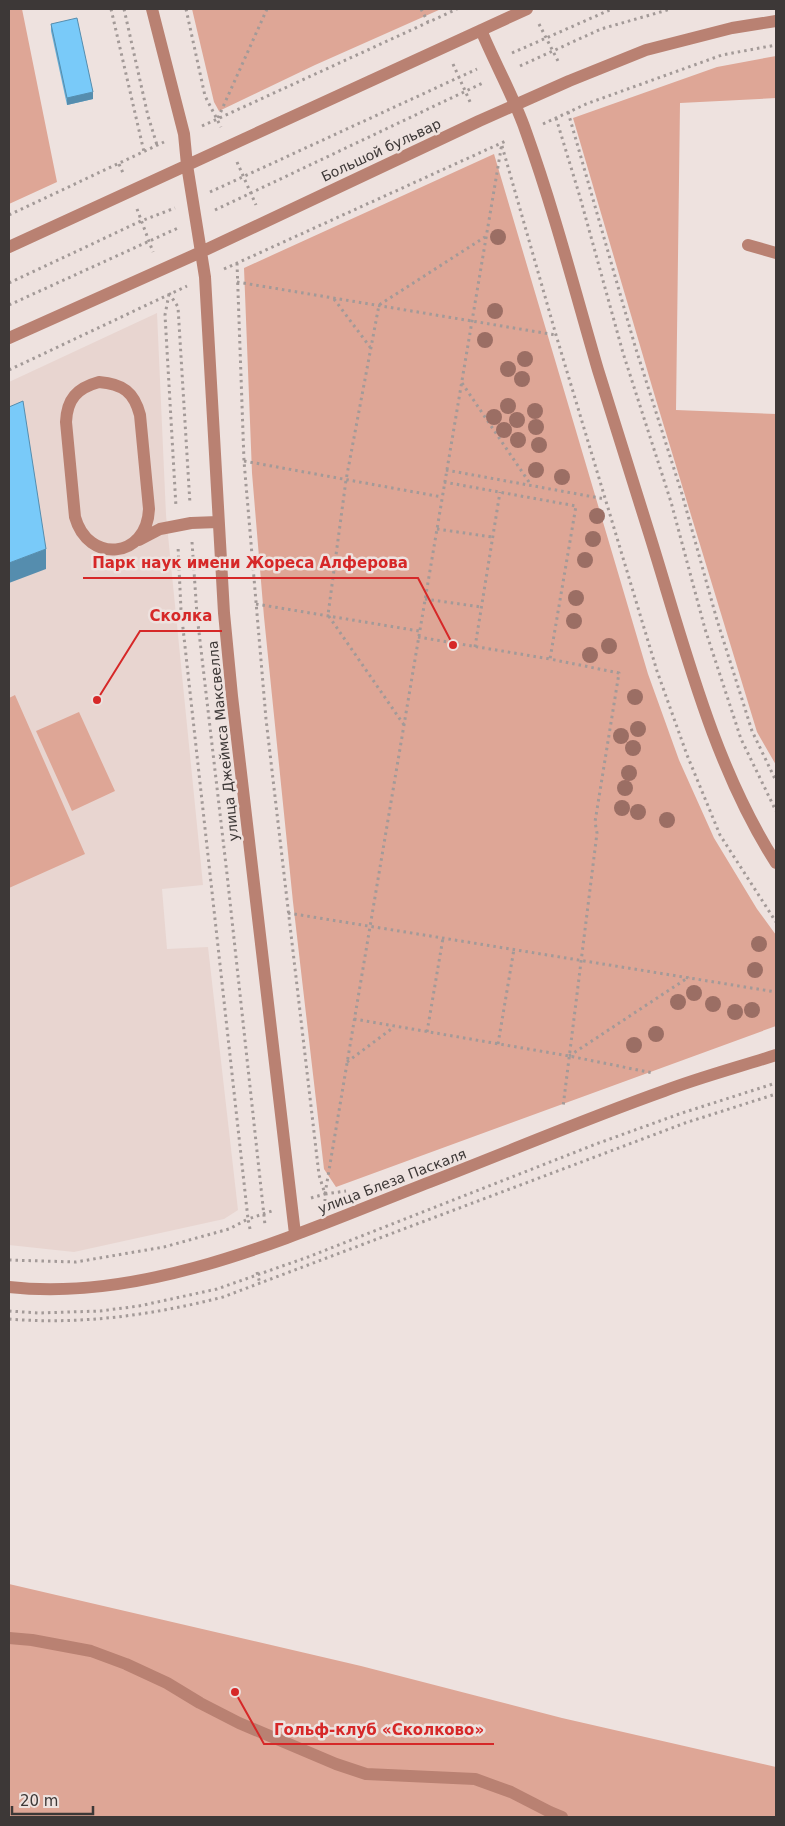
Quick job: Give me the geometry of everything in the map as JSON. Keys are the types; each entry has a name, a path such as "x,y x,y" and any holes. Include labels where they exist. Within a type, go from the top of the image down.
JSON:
{"street":[{"name":"улица Джеймса Максвелла","path":"152,9 184,134 187,165 205,277 224,613 232,696 296,1234"},
{"path":"9,247 444,46 531,12"},
{"name":"Большой бульвар","path":"9,338 201,252 479,121 569,81 646,50 732,28 776,21"},
{"path":"481,30 516,105 526,132 554,218 599,372 683,644 720,754 760,838 776,863"},
{"path":"748,245 776,253"},
{"path":"137,541 149,521 149,509 140,415 137,404 122,387 111,383 99,382 88,385 78,391 66,411 75,517 78,528 85,538 94,545 104,549 116,550 127,547 160,528 191,523 218,522"},
{"name":"улица Блеза Паскаля","path":"9,1287 68,1289 135,1282 207,1264 296,1234 664,1090 776,1055"},
{"path":"9,1638 32,1640 91,1651 126,1664 168,1683 200,1703 239,1723 336,1764 366,1774 475,1779 511,1792 562,1817"}],"path":[{"path":"112,9 144,152"},
{"path":"124,9 148,116 158,145"},
{"path":"186,9 206,96 275,246"},
{"path":"218,119 267,9"},
{"path":"421,9 428,22"},
{"path":"9,216 158,145 457,9"},
{"path":"210,192 458,76 612,9"},
{"path":"9,305 251,194 465,90 600,30 671,9"},
{"path":"531,12 581,106"},
{"path":"432,20 491,148"},
{"path":"9,370 205,277 581,106 722,55 776,45"},
{"path":"568,112 635,346 682,494 720,629 752,731 776,781"},
{"path":"556,118 623,353 671,502 705,629 741,738 776,811"},
{"path":"237,263 244,461 266,719 319,1175 325,1194 502,143"},
{"path":"502,143 556,335 657,671 698,782 720,835 776,922"},
{"path":"9,283 141,221 171,210"},
{"path":"404,725 328,615 346,480 379,305 486,237"},
{"path":"237,282 556,335"},
{"path":"170,294 178,307 196,615 227,874 260,1187 272,1270 596,1144 682,1113 776,1083"},
{"path":"9,1260 76,1262 164,1247 229,1228 248,1219 182,620 165,315 170,294"},
{"path":"333,298 370,347"},
{"path":"461,382 531,486"},
{"path":"244,461 442,497"},
{"path":"446,470 605,499"},
{"path":"444,482 576,506 550,660"},
{"path":"474,647 500,492"},
{"path":"436,529 492,537"},
{"path":"425,599 481,607"},
{"path":"256,604 420,631"},
{"path":"418,637 619,673 595,822 597,833 563,1111"},
{"path":"288,913 776,992"},
{"path":"427,1032 443,938"},
{"path":"498,1044 514,949"},
{"path":"569,1056 688,977"},
{"path":"354,1019 569,1056 661,1075"},
{"path":"347,1062 394,1026"},
{"path":"9,1320 38,1322 140,1314 187,1306 223,1297 624,1145 776,1094"}],"shaded area":[{"path":"9,9 22,9 57,182 9,204"},
{"path":"192,9 441,9 315,65 219,111 214,102"},
{"path":"776,56 776,98 680,103 676,410 776,414 776,765 757,732 573,118 717,67"},
{"path":"494,154 648,674 679,760 714,838 757,909 776,935 776,1026 336,1187 324,1169 293,902 264,617 252,473 244,268"},
{"path":"157,313 166,515 203,885 162,889 167,949 208,947 238,1210 224,1219 74,1252 9,1245 9,382"},
{"path":"15,695 85,854 9,888 9,698"},
{"path":"79,712 115,791 72,811 36,731"},
{"path":"9,1584 361,1666 562,1718 776,1767 776,1817 9,1817"}],"building":[{"path":"77,18 93,92 67,98 51,24"},
{"path":"23,401 46,549 9,563 9,407"}],"place":[{"name":"Парк наук имени Жореса Алферова","path":"453,645"},
{"name":"Сколка","path":"97,700"},
{"name":"Гольф-клуб «Сколково»","path":"235,1692"}]}
